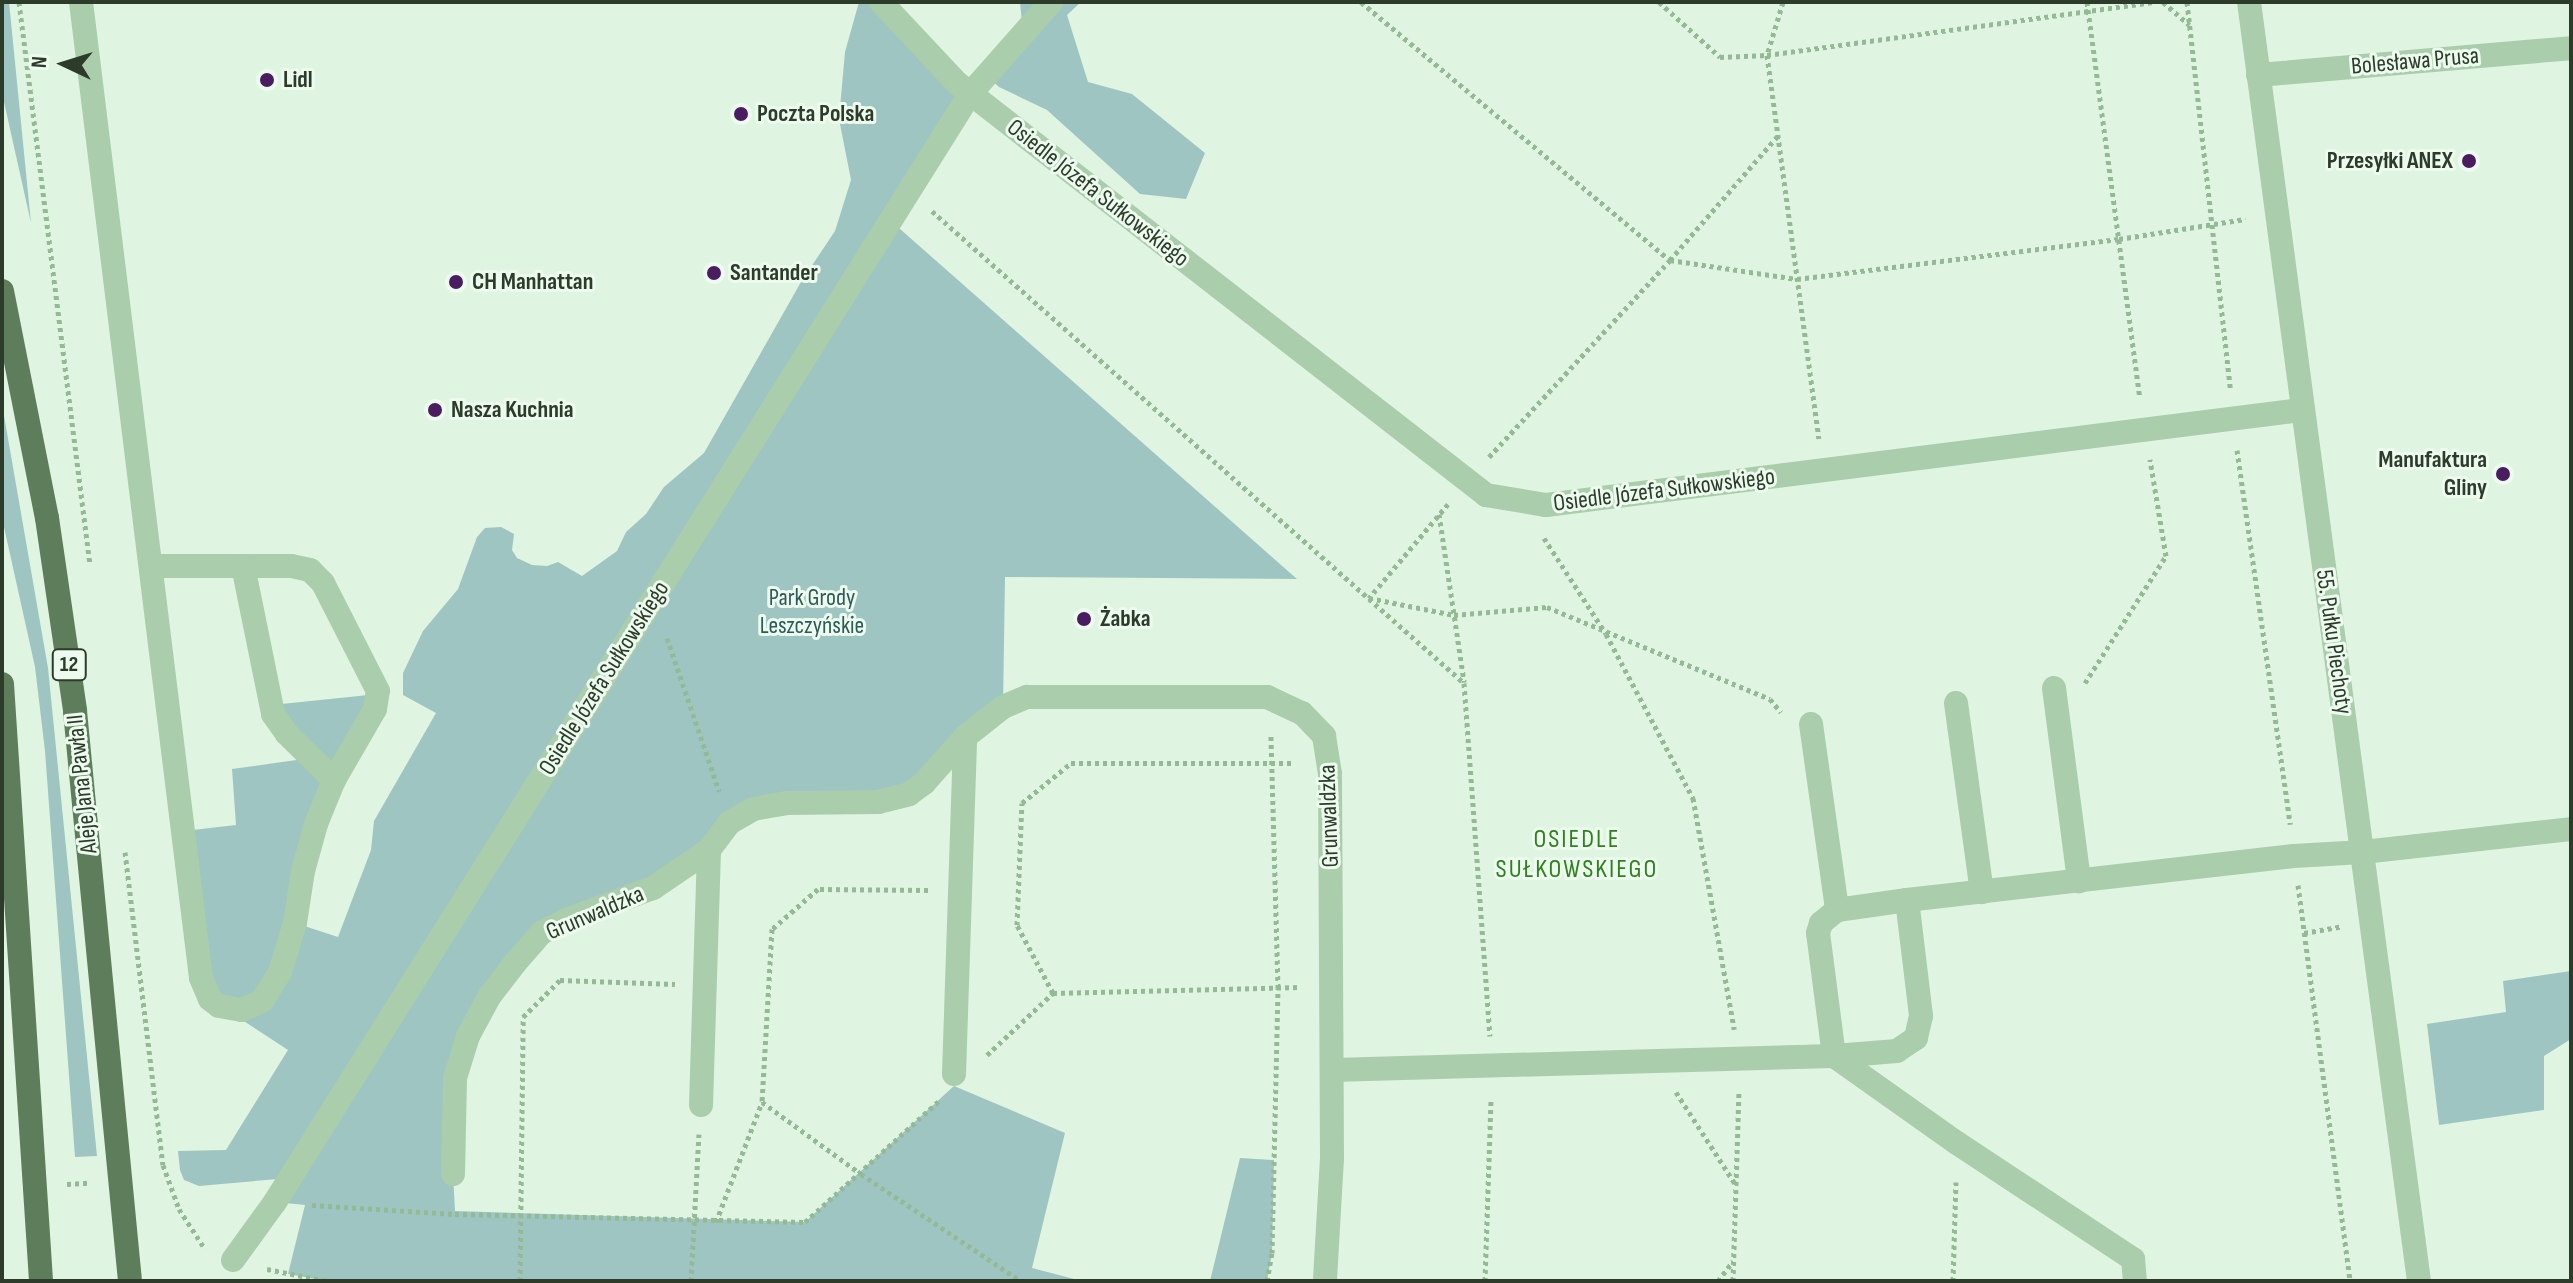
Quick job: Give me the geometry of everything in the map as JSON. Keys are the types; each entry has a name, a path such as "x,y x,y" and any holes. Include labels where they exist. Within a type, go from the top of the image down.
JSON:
{"main road":[{"name":"Aleje Jana Pawła II","path":"2,291 47,518 75,711 130,1281"},
{"path":"2,684 41,1281"}],"street":[{"path":"81,2 153,566 201,978 210,999 219,1006 242,1010 262,1001 280,972 295,923 308,848 334,780 375,709 378,694 375,682 318,576 302,568 153,566"},
{"path":"881,2 970,94"},
{"name":"Osiedle Józefa Sułkowskiego","path":"233,1260 275,1202 970,94 1051,2"},
{"name":"55. Pułku Piechoty","path":"2249,2 2419,1281"},
{"name":"Bolesława Prusa","path":"2258,75 2571,48"},
{"name":"Osiedle Józefa Sułkowskiego","path":"970,94 1486,495 1546,505 2301,410"},
{"path":"243,566 273,714 287,734 334,780"},
{"path":"2054,688 2079,881"},
{"name":"Grunwaldzka","path":"453,1174 455,1078 468,1036 489,997 541,933 569,919 653,888 709,850 729,823 753,809 786,803 878,802 909,794 924,783 965,737 1003,707 1027,697 1267,697 1302,713 1324,736 1329,763 1333,1070 1331,1217 1325,1281"},
{"path":"1956,703 1982,892"},
{"path":"1811,724 1837,910"},
{"path":"965,737 960,891 965,1070"},
{"path":"2135,1281 2133,1259 1957,1143 1834,1056 1818,933 1821,923 1837,910 1907,900 2294,856 2363,852 2571,829"},
{"path":"701,1105 709,850"},
{"path":"1333,1070 1834,1056 1897,1051 1916,1038 1921,1016 1907,900"}],"path":[{"path":"1361,2 1670,260 1797,279 2119,239 2211,224"},
{"path":"1659,2 1720,57 1767,55 2155,2"},
{"path":"1783,2 1767,55 1824,471"},
{"path":"2054,688 2086,683 2166,556 2145,430 2087,2"},
{"path":"2163,2 2190,26"},
{"path":"2187,2 2233,419 2350,1281"},
{"path":"1369,598 1468,480 1670,260 1777,137"},
{"path":"909,191 1464,683"},
{"path":"1519,501 1606,634 1693,798 1740,1059 1733,1281"},
{"path":"1439,514 1464,683 1492,1066 1485,1281"},
{"path":"1369,598 1454,615 1547,607 1606,634 1770,699 1788,727 1811,724"},
{"path":"654,599 729,823"},
{"path":"1267,697 1274,763 1278,988 1272,1253 1267,1281"},
{"path":"1053,993 1017,925 1022,803 1071,763 1329,763"},
{"path":"716,1222 762,1102 772,929 818,889 960,891"},
{"path":"520,1281 523,1017 560,980 705,984"},
{"path":"965,1070 1053,993 1333,986"},
{"path":"1656,1061 1736,1186"},
{"path":"275,1202 383,1211 805,1222 942,1097"},
{"path":"762,1102 861,1174 1018,1280"},
{"path":"691,1281 701,1105"},
{"path":"1953,1281 1957,1143"},
{"path":"233,1260 327,1281"},
{"path":"1718,1281 1734,1260"}],"green space":[{"path":"2,2 9,2 31,223 2,93"},
{"name":"Park Grody Leszczyńskie","path":"859,2 882,2 970,94 891,221 1297,579 1005,577 1003,707 924,783 753,809 709,850 569,919 468,1035 453,1174 455,1211 805,1222 954,1086 1065,1133 1032,1268 1082,1281 327,1281 288,1274 305,1205 275,1202 289,1178 199,1186 184,1180 180,1170 178,1151 226,1150 288,1050 210,999 184,831 236,825 232,769 311,758 272,705 378,694 334,779 295,923 338,937 371,850 374,821 436,713 403,695 403,673 423,631 458,589 477,537 485,528 501,527 514,534 512,550 517,558 532,565 547,566 558,562 582,576 617,551 626,532 646,514 664,487 704,453 801,282 835,231 851,180 839,119 845,52"},
{"path":"1020,2 1081,2 1067,15 1088,82 1132,94 1205,153 1186,199 1140,194 1047,110 999,87 987,76 1023,33"},
{"path":"2,404 48,668 97,1156 75,1157 45,751 35,667 2,518"},
{"path":"2571,971 2571,1039 2544,1056 2544,1110 2439,1125 2427,1024 2506,1012 2503,981"},
{"path":"1240,1158 1274,1160 1272,1253 1267,1281 1210,1281"}],"place":[{"name":"Lidl","path":"267,80"},
{"name":"Poczta Polska","path":"741,114"},
{"name":"Przesyłki ANEX","path":"2469,161"},
{"name":"Santander","path":"714,273"},
{"name":"CH Manhattan","path":"456,282"},
{"name":"Nasza Kuchnia","path":"435,410"},
{"name":"Manufaktura Gliny","path":"2503,474"},
{"name":"Żabka","path":"1084,619"}],"district":[{"name":"OSIEDLE SUŁKOWSKIEGO","path":"1577,855"}]}
